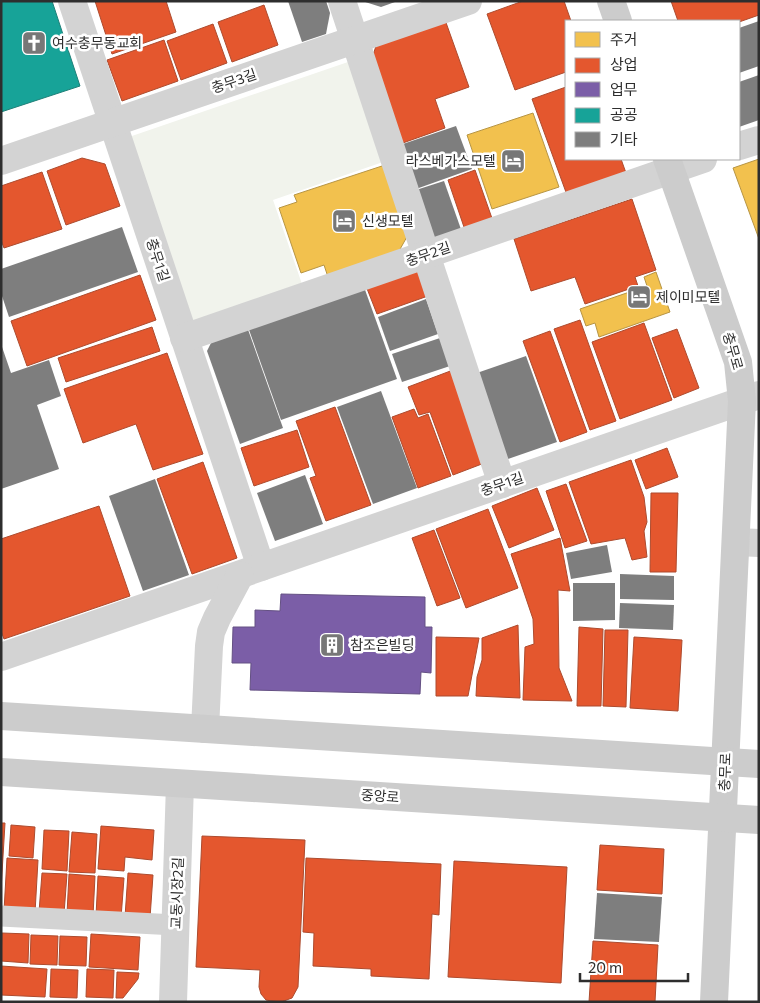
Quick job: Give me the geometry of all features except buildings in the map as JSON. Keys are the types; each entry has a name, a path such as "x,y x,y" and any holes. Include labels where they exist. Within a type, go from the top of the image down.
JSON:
{"street":[{"name":"충무1길","path":"72,1 184,338 251,571"},
{"path":"342,1 502,484"},
{"name":"충무3길","path":"1,161 468,1"},
{"path":"611,1 618,20"},
{"path":"740,146 759,140"},
{"path":"669,164 696,160"},
{"name":"충무2길","path":"184,338 426,254 669,164"},
{"name":"충무로","path":"669,164 751,398 747,542 726,762 714,1002"},
{"name":"충무1길","path":"1,657 751,398"},
{"path":"205,729 211,632 216,618 251,571"},
{"path":"1,716 759,764"},
{"name":"중앙로","path":"1,772 759,820"},
{"name":"교동시장2길","path":"173,1002 180,784"}],"lane":[{"path":"1,916 176,926"}],"shaded area":[{"path":"348,62 383,162 273,200 303,287 193,324 129,137"}],"place":[{"name":"여수충무동교회","path":"34,43"},
{"name":"라스베가스모텔","path":"513,161"},
{"name":"신생모텔","path":"344,221"},
{"name":"제이미모텔","path":"639,297"},
{"name":"참조은빌딩","path":"332,645"}]}
